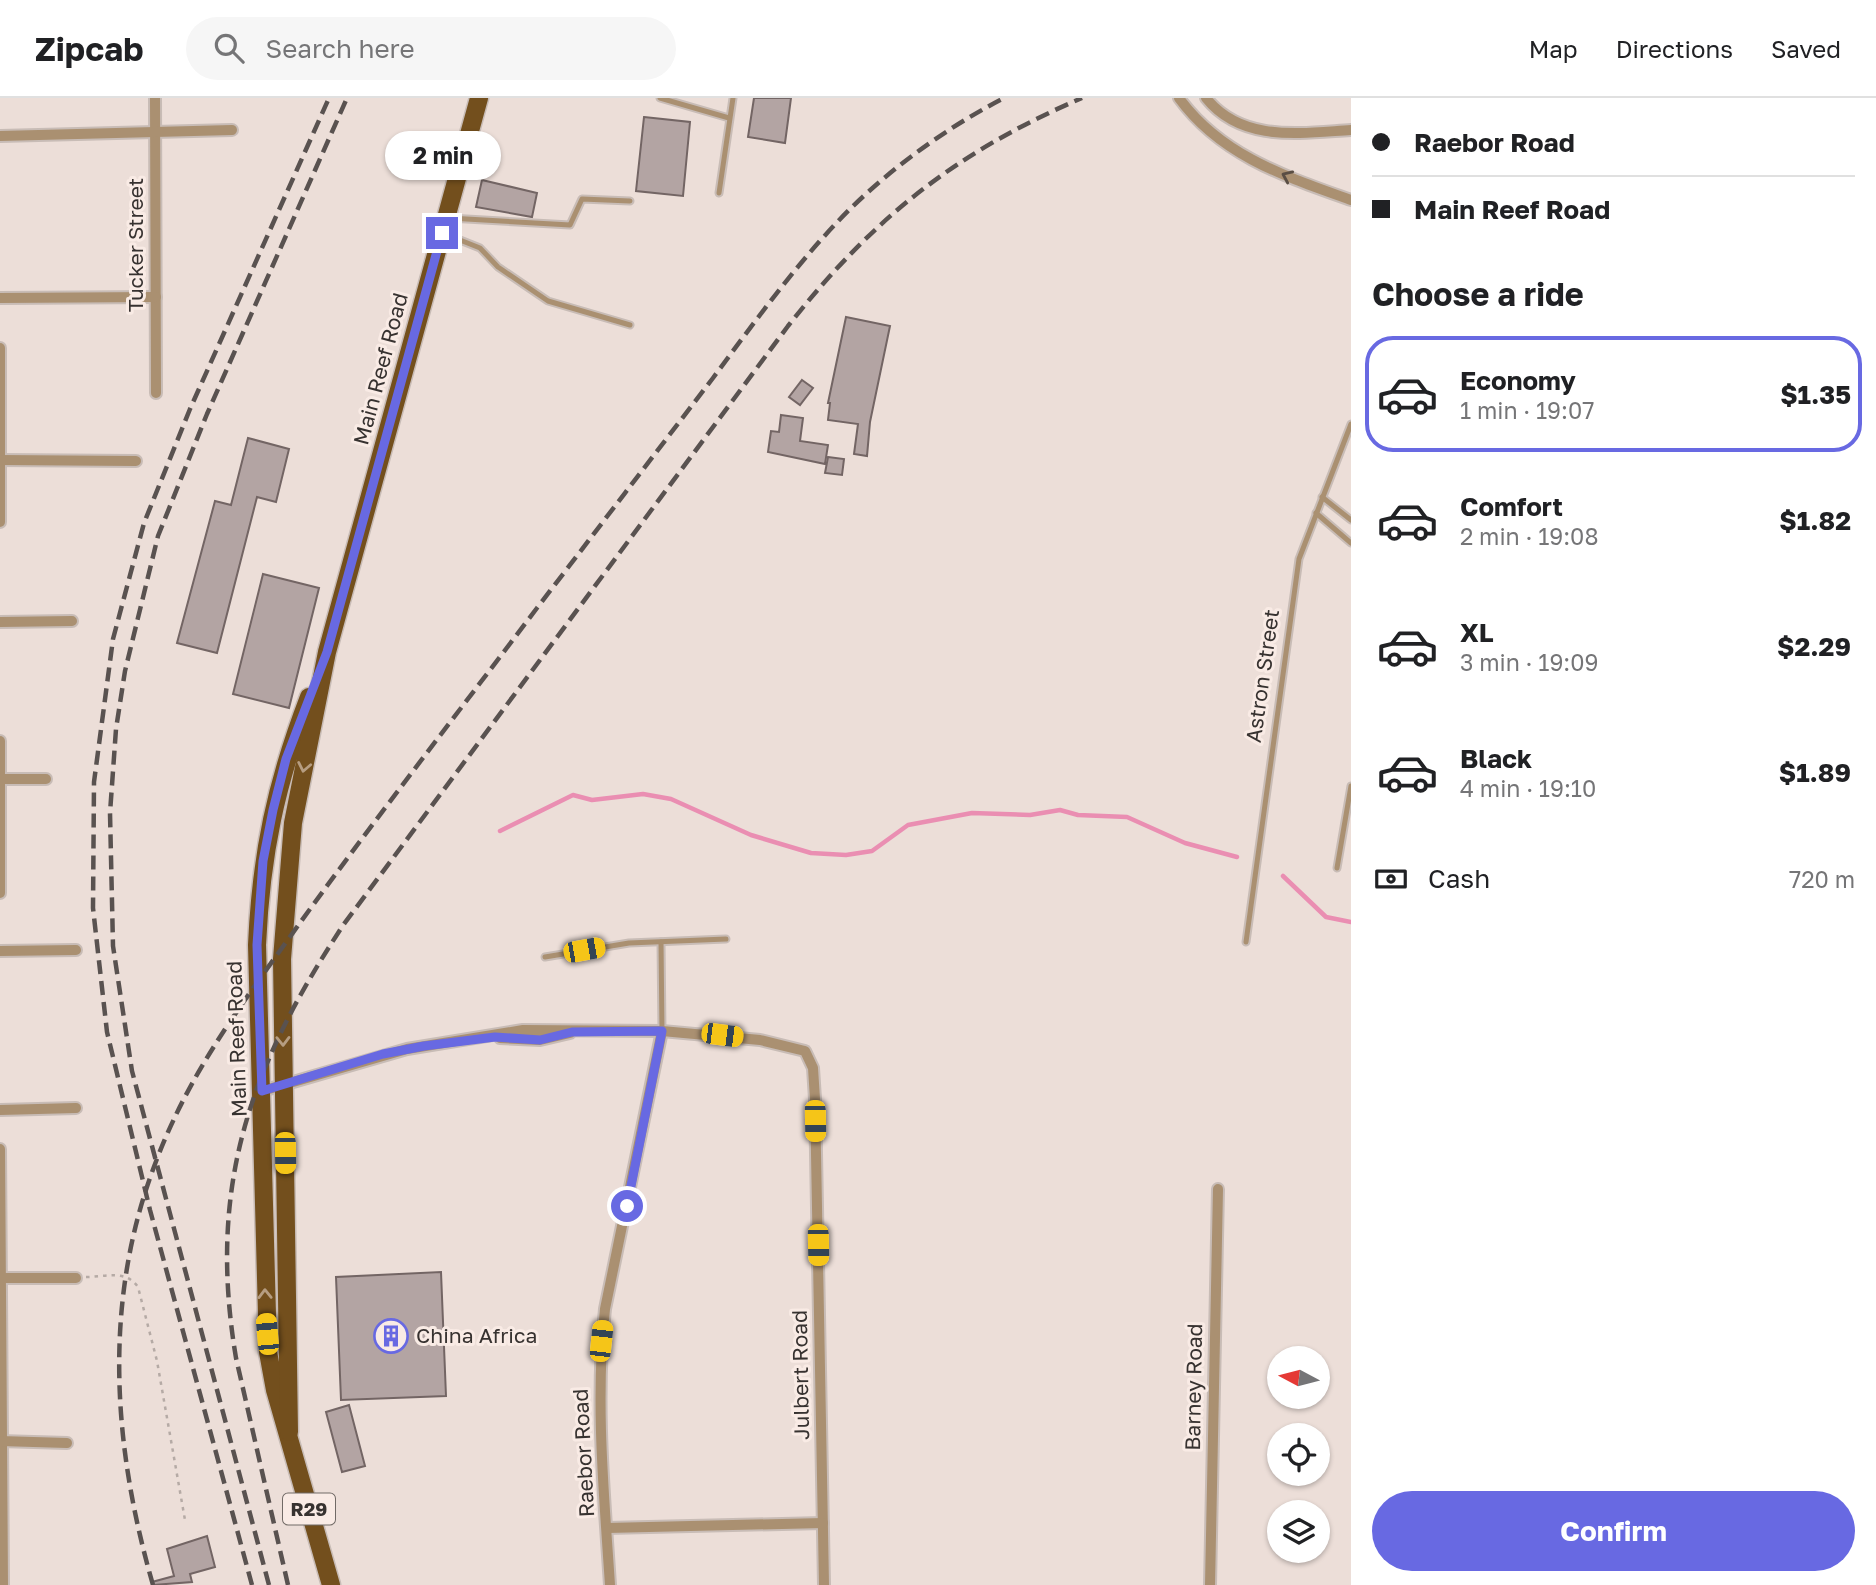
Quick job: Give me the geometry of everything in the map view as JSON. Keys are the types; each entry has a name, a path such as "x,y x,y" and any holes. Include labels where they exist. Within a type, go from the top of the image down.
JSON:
{"main road":[{"name":"Main Reef Road","path":"289,1432 282,959 290,845 327,652 479,98"},
{"name":"Main Reef Road","path":"327,652 286,759 263,861 257,945 265,1316 275,1390 331,1585"},
{"path":"260,1007 282,1002"}],"street":[{"name":"Tucker Street","path":"155,98 156,393"},
{"path":"1179,98 1208,131 1243,156 1351,200"},
{"path":"1206,98 1235,121 1264,132 1294,134 1351,130"},
{"path":"0,136 232,130"},
{"path":"0,298 156,297"},
{"path":"0,348 0,522"},
{"path":"0,460 136,461"},
{"path":"0,622 72,621"},
{"path":"0,741 0,893"},
{"path":"0,779 46,779"},
{"path":"0,951 76,950"},
{"path":"262,1091 395,1051 554,1028 572,1032 662,1031"},
{"name":"Julbert Road","path":"662,1031 760,1040 805,1051 813,1068 824,1585"},
{"name":"Raebor Road","path":"610,1585 600,1371 603,1320 662,1031"},
{"path":"0,1110 76,1108"},
{"path":"0,1149 3,1585"},
{"name":"Barney Road","path":"1210,1585 1218,1189"},
{"path":"1,1278 76,1278"},
{"path":"2,1441 66,1443"},
{"path":"607,1528 823,1522"}],"lane":[{"path":"660,98 729,118"},
{"path":"719,193 733,98"},
{"path":"444,225 570,225 582,199 630,201"},
{"path":"444,225 480,248 498,267 548,301 630,325"},
{"name":"Astron Street","path":"1245,942 1299,559 1351,424"},
{"path":"1322,497 1351,520"},
{"path":"1316,513 1351,543"},
{"path":"1338,868 1351,786"},
{"path":"545,957 629,943 726,939"},
{"path":"661,942 662,1031"}],"path":[{"path":"76,1278 122,1275 131,1278 138,1287 157,1361 185,1520"}],"building":[{"path":"754,98 791,98 785,143 748,137"},
{"path":"644,117 690,122 683,196 636,191"},
{"path":"482,180 537,193 532,217 476,207"},
{"path":"846,317 890,326 870,422 867,456 854,454 858,424 828,420 828,403"},
{"path":"802,380 813,388 800,405 789,397"},
{"path":"781,415 803,418 800,441 828,445 825,464 768,452 771,431 779,432"},
{"path":"248,438 289,449 276,502 257,497 217,653 177,643 215,501 231,505"},
{"path":"828,457 844,459 842,475 825,473"},
{"path":"263,574 319,588 289,708 233,694"},
{"name":"China Africa","path":"441,1272 446,1396 341,1400 336,1277"},
{"path":"349,1405 365,1466 342,1472 326,1412"},
{"path":"207,1536 215,1567 190,1574 192,1582 153,1585 152,1582 174,1576 167,1549"}],"waterway":[{"path":"500,831 573,795 592,800 643,794 671,799 751,835 811,853 846,855 872,851 908,825 972,813 1030,815 1060,810 1078,815 1127,817 1185,843 1237,857"},
{"path":"1283,876 1326,917 1351,922"}],"railway":[{"path":"252,1585 150,1210 107,1032 93,908 94,782 113,639 144,523 190,409 329,98"},
{"path":"269,1585 132,1071 113,946 110,813 116,729 125,671 158,536 207,414 347,98"},
{"path":"153,1585 129,1483 119,1380 120,1328 136,1226 151,1175 180,1106 197,1075 254,987 356,846 796,270 850,209 885,177 943,134 1004,98"},
{"path":"288,1585 236,1358 228,1296 227,1238 233,1183 244,1130 261,1078 283,1028 311,976 344,924 788,326 820,287 885,221 956,165 995,141 1082,98"}],"place":[{"name":"China Africa","path":"391,1336"}],"route":[{"path":"442,233 327,652 286,759 273,810 263,861 257,945 262,1091 383,1054 424,1046 495,1037 522,1041 540,1040 572,1032 662,1031 627,1206"}]}
